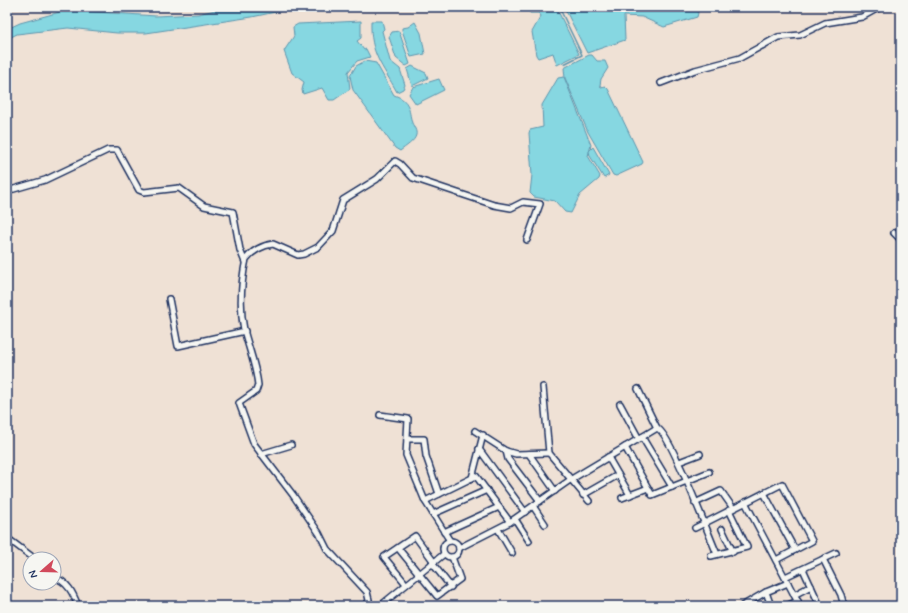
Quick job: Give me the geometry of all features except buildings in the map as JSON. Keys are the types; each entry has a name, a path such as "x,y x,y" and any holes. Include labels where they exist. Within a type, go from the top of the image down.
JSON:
{"street":[{"path":"661,83 695,70 740,58 778,37 800,35 825,23 862,17 880,7"},
{"path":"7,191 45,180 108,150 116,150 120,153 139,190 144,192 179,188 204,206 233,212 240,250 245,262"},
{"path":"366,606 370,600 367,592 327,549 319,533 293,495 254,444 239,405 241,401 258,388 255,368 244,331 241,293 247,257 253,252 269,244 273,244 298,255 304,254 318,247 334,231 342,200 377,179 394,161 413,178 494,205 510,208 523,202 540,204 527,240"},
{"path":"894,233 901,240"},
{"path":"169,299 178,346 244,331"},
{"path":"543,386 548,453 589,501"},
{"path":"638,389 657,428 663,432 679,462 717,554"},
{"path":"620,404 672,487"},
{"path":"380,415 408,419 406,455 425,501 450,541 454,542 459,548"},
{"path":"444,554 448,557 452,557 458,553 459,548 513,520 554,490 657,428"},
{"path":"475,431 506,451 516,454 548,453"},
{"path":"472,478 483,435"},
{"path":"407,439 424,439 426,456 439,494"},
{"path":"261,454 291,445"},
{"path":"625,447 652,495 709,472"},
{"path":"479,449 525,512"},
{"path":"506,451 508,459 540,501"},
{"path":"529,454 554,490"},
{"path":"679,462 700,454"},
{"path":"608,457 630,495"},
{"path":"583,495 618,475"},
{"path":"425,501 476,476 499,507 513,520 529,541"},
{"path":"695,528 782,484 812,541 776,560"},
{"path":"622,498 648,488"},
{"path":"433,514 487,490"},
{"path":"695,503 721,491 731,509 747,545 745,548 733,552 711,556"},
{"path":"764,493 795,550"},
{"path":"745,502 799,604 786,606"},
{"path":"533,506 545,524"},
{"path":"444,532 499,507"},
{"path":"498,529 512,553"},
{"path":"722,529 733,552"},
{"path":"406,584 384,557 415,536 451,587"},
{"path":"7,538 25,551"},
{"path":"444,554 443,545 450,541"},
{"path":"398,548 437,596 460,579 452,557"},
{"path":"785,577 836,553"},
{"path":"380,606 444,554"},
{"path":"824,559 841,595 844,606"},
{"path":"803,568 819,605"},
{"path":"62,581 66,583 78,606"},
{"path":"742,606 749,604 766,592 788,583"},
{"path":"794,595 811,586"},
{"path":"766,592 771,606"}],"water":[{"path":"228,7 299,7 252,17 146,33 117,33 68,28 17,34 7,39 7,29 20,23 67,10 156,16 198,14"},
{"path":"525,7 556,7 579,54 557,65 553,53 538,58 536,55 532,32 541,16 539,13 530,13"},
{"path":"564,7 695,7 698,13 697,17 664,27 642,17 624,16 625,40 587,53"},
{"path":"361,21 361,38 357,41 364,50 366,49 370,57 357,61 348,72 350,89 334,100 329,100 322,88 303,94 302,90 304,82 292,73 284,51 294,36 293,27 298,24"},
{"path":"371,21 382,21 384,29 382,31 390,61 400,69 405,85 403,89 397,92 375,51 371,32"},
{"path":"415,22 421,33 425,54 411,57 402,28 408,27"},
{"path":"399,31 410,64 406,66 396,58 389,37 392,32"},
{"path":"589,55 592,55 597,61 605,61 608,68 601,79 600,85 601,87 605,86 608,89 643,162 642,164 616,176 613,175 588,132 565,78 564,68"},
{"path":"365,61 376,63 394,95 403,100 408,106 412,123 416,130 416,135 412,142 400,151 395,148 353,90 350,76 356,66"},
{"path":"412,66 426,73 428,78 412,86 407,69"},
{"path":"564,77 591,145 588,156 600,176 599,179 580,195 571,213 565,212 555,201 534,197 530,193 532,175 529,133 530,130 543,127 542,105 558,78"},
{"path":"439,79 444,90 416,104 409,94 413,87"},
{"path":"593,147 609,175 604,178 590,156 589,151"}],"waterway":[{"path":"559,7 582,55 564,64"}]}
